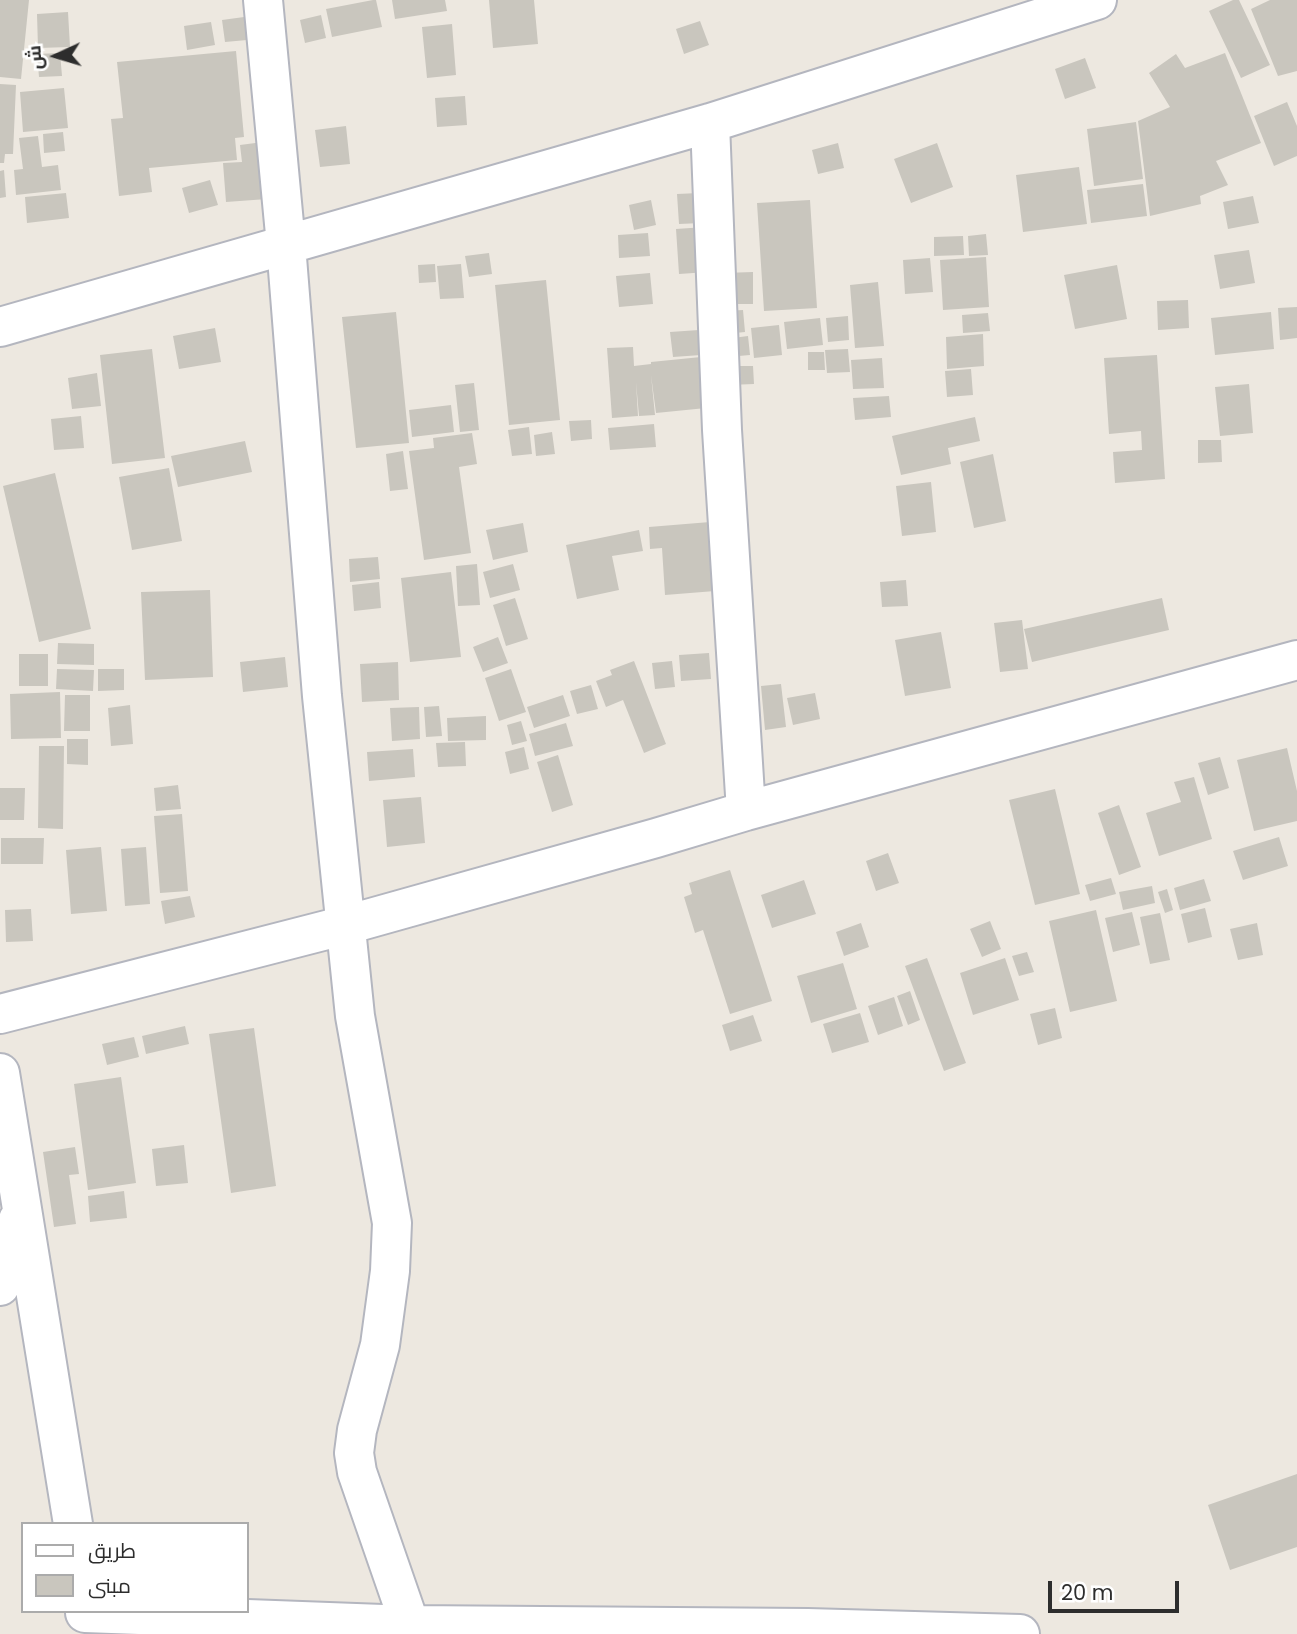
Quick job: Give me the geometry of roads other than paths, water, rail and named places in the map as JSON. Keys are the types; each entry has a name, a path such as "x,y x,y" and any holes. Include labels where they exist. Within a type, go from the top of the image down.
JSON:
{"street":[{"path":"264,0 322,696 355,1016 392,1223 390,1271 380,1345 357,1430 354,1453 357,1472 411,1630"},
{"path":"0,327 710,122 1097,0"},
{"path":"710,122 722,430 746,811"},
{"path":"0,1014 346,925 746,811 1297,660"},
{"path":"0,1073 73,1522"},
{"path":"0,1286 21,1208"},
{"path":"85,1619 411,1630 1020,1634"}]}
